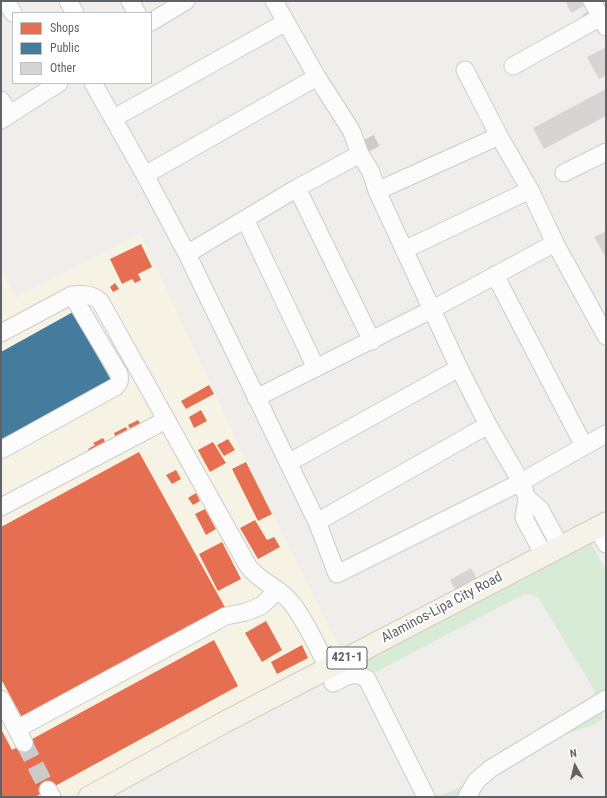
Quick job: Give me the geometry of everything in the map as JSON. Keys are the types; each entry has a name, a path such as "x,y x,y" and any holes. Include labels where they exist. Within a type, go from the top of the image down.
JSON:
{"main road":[{"name":"Alaminos-Lipa City Road","path":"89,797 223,723 331,676 552,551 603,531"}],"street":[{"path":"6,1 12,12"},
{"path":"68,1 75,12"},
{"path":"130,1 136,12"},
{"path":"152,21 186,1"},
{"path":"274,1 317,76 351,130 366,148 377,191 431,310 488,425 521,482 527,498 524,518 552,551"},
{"path":"513,66 604,22 592,1"},
{"path":"114,118 286,22"},
{"path":"465,70 499,136 530,190 555,243 606,336"},
{"path":"145,175 317,76"},
{"path":"4,112 57,84"},
{"path":"95,84 188,254 317,522 337,574 521,482 606,434"},
{"path":"377,191 499,136"},
{"path":"188,254 366,148"},
{"path":"564,173 606,152"},
{"path":"297,188 372,341"},
{"path":"404,250 530,190"},
{"path":"245,219 316,368"},
{"path":"256,398 372,341 555,243"},
{"path":"495,275 584,446"},
{"path":"1,333 72,295 87,294 95,296 100,301 248,566 255,575 278,590 288,600 298,614 331,676 360,674 367,679 426,797"},
{"path":"1,450 115,387 119,383 119,374 72,295"},
{"path":"288,463 459,368"},
{"path":"1,507 166,420"},
{"path":"317,522 488,425"},
{"path":"1,699 20,736 226,616 246,612 261,606 278,590"},
{"path":"467,797 476,781 490,769 592,706 606,699"}],"shaded area":[{"path":"140,233 250,469 339,647 67,797 1,797 1,272 16,298"}],"green space":[{"path":"590,542 606,570 606,706 603,711 602,720 593,725 569,733 564,730 497,767 474,797 429,797 452,791 594,701 595,691 537,596 524,594 376,672 373,676 351,668"}],"building: Shops":[{"path":"141,244 152,267 138,274 141,280 135,283 132,279 122,284 110,259"},
{"path":"115,283 119,289 113,292 110,287"},
{"path":"209,385 214,394 186,409 181,401"},
{"path":"201,410 207,421 194,428 189,417"},
{"path":"138,420 144,430 134,436 128,425"},
{"path":"126,427 130,435 118,442 114,433"},
{"path":"103,438 108,447 92,454 88,449 95,445 93,443"},
{"path":"228,439 235,450 224,456 217,445"},
{"path":"213,442 226,463 210,472 198,450"},
{"path":"139,452 227,611 24,721 1,679 1,527"},
{"path":"246,462 272,514 258,521 232,469"},
{"path":"176,470 181,479 172,484 166,475"},
{"path":"196,493 200,501 193,505 188,498"},
{"path":"205,509 216,529 206,535 195,514"},
{"path":"255,520 267,540 274,537 280,547 258,559 240,528"},
{"path":"222,542 241,579 218,591 199,554"},
{"path":"266,621 282,650 262,662 245,633"},
{"path":"214,640 238,686 35,797 1,797 1,729 12,750"},
{"path":"302,645 308,658 277,674 271,662"}],"building: Public":[{"path":"73,312 112,382 1,443 1,352"}],"building: Other":[{"path":"569,1 581,1 584,6 571,13 566,3"},
{"path":"587,12 590,16 585,20 581,16"},
{"path":"606,47 606,75 599,79 587,57"},
{"path":"606,89 606,116 544,149 533,128"},
{"path":"606,231 606,258 594,237"},
{"path":"471,568 477,579 456,591 450,580"}],"tunnel":[{"path":"366,139 372,150"},
{"path":"24,743 48,790"}]}
